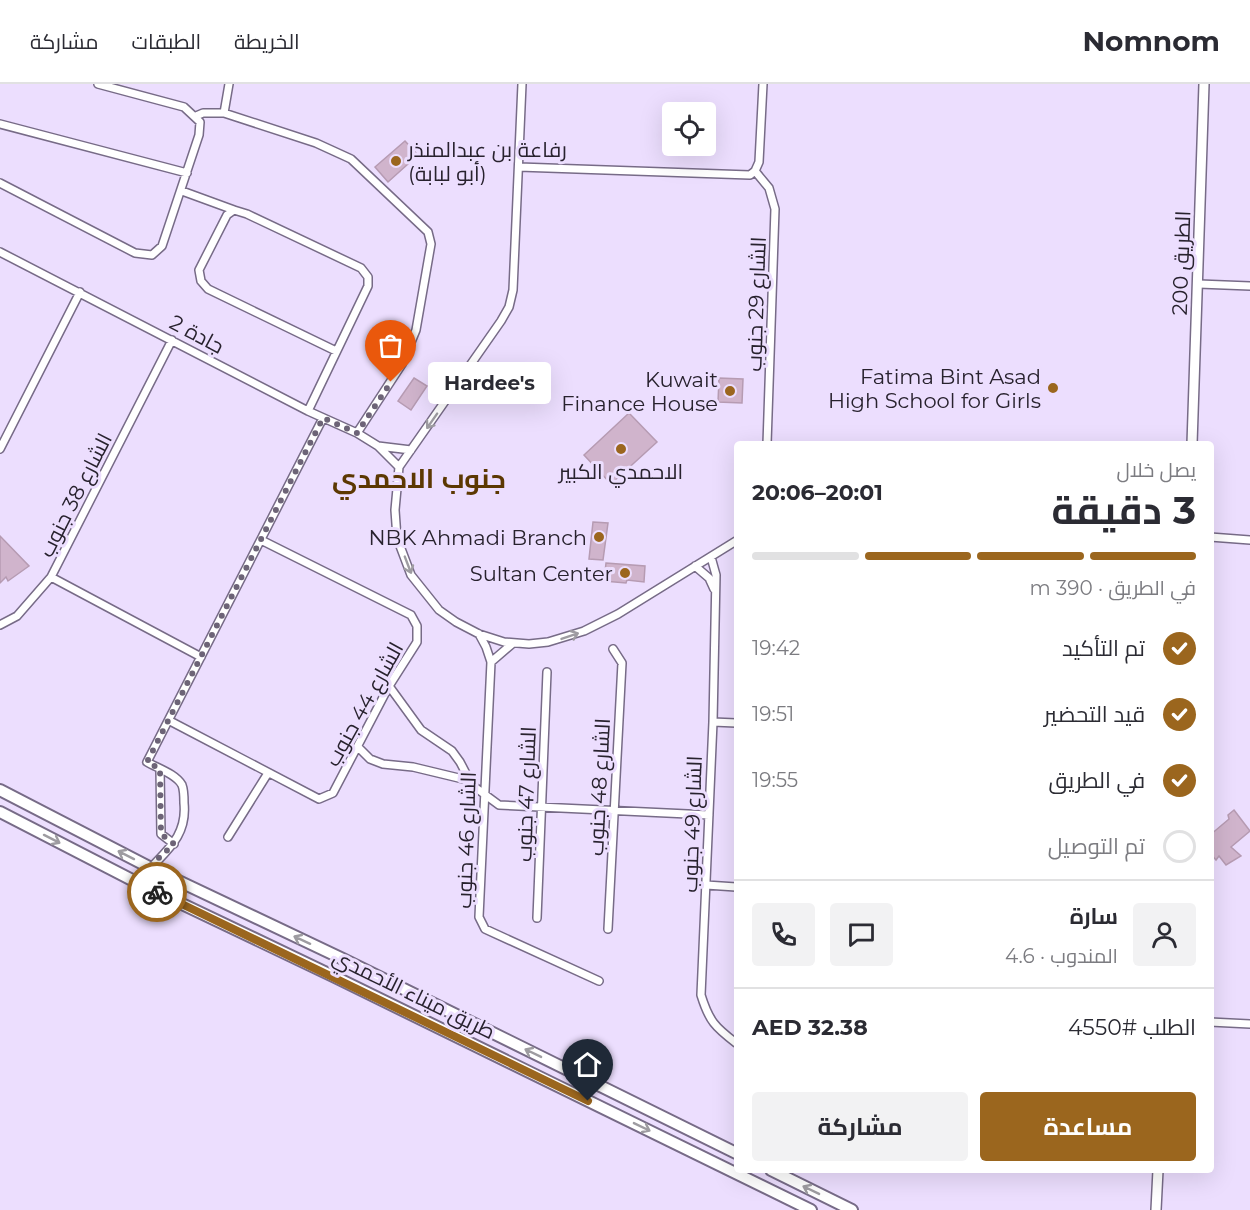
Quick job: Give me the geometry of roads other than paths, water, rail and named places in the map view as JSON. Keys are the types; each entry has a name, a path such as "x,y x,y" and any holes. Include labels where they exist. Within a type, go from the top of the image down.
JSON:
{"main road":[{"name":"الطريق 200","path":"1192,441 1204,84"},
{"name":"طريق ميناء الأحمدي","path":"0,790 149,867 343,959 734,1152"},
{"name":"طريق ميناء الأحمدي","path":"0,812 138,883 734,1172"},
{"name":"طريق ميناء الأحمدي","path":"735,1173 811,1210"},
{"path":"777,1173 852,1210"},
{"path":"1156,1210 1158,1173"}],"street":[{"path":"0,183 135,253 152,255 162,246 182,191 199,135 200,122 184,107 98,84"},
{"path":"224,113 229,84"},
{"path":"522,84 513,290 509,307 501,321 399,467 395,510 397,538 411,575 440,610 456,622 479,634 512,644 548,642 584,631 618,614 734,543"},
{"path":"519,167 744,176 755,171 759,162 763,84"},
{"path":"196,117 203,114 224,113 316,143 351,159 428,232 430,244 416,330 402,364 357,433"},
{"path":"0,124 187,173"},
{"name":"الشارع 29 جنوب","path":"755,171 769,188 776,209 767,441"},
{"path":"182,191 247,214 361,268 368,277 368,286 308,411"},
{"path":"234,210 227,214 199,270 201,280 208,289 336,351"},
{"name":"جادة 2","path":"0,252 308,411 357,433 378,446 399,467"},
{"path":"1199,284 1250,286"},
{"path":"0,449 80,292"},
{"name":"الشارع 38 جنوب","path":"172,340 51,577 201,657"},
{"path":"138,883 149,867 174,844 184,827 186,817 183,786 177,779 147,762 170,721 323,418"},
{"name":"جادة 2","path":"378,446 411,450"},
{"path":"1214,537 1250,540"},
{"name":"الشارع 44 جنوب","path":"170,721 319,799 328,797 333,793 389,686 417,642 417,626 411,615 261,540"},
{"name":"الشارع 49 جنوب","path":"711,557 716,575 713,722 701,995 707,1016 715,1026 734,1041"},
{"path":"698,565 709,578 715,592"},
{"path":"0,625 17,616 51,577"},
{"name":"الشارع 46 جنوب","path":"479,634 490,662 479,917 485,929 599,981"},
{"path":"490,662 512,644"},
{"name":"الشارع 48 جنوب","path":"608,929 622,663 613,649"},
{"name":"الشارع 47 جنوب","path":"537,918 547,672"},
{"path":"389,686 420,730 452,751 460,762 467,780 499,806 709,815"},
{"path":"713,722 734,723"},
{"path":"358,747 370,759 383,764 413,767 467,780"},
{"path":"160,769 161,834 174,844"},
{"path":"228,837 268,772"},
{"path":"706,885 734,887"},
{"path":"1214,1022 1250,1024"}],"place":[{"name":"رفاعة بن عبدالمنذر (أبو لبابة)","path":"396,161"},
{"name":"Hardee's","path":"391,382"},
{"name":"Fatima Bint Asad High School for Girls","path":"1053,388"},
{"name":"Kuwait Finance House","path":"730,391"},
{"name":"الاحمدي الكبير","path":"621,449"},
{"name":"NBK Ahmadi Branch","path":"599,537"},
{"name":"Sultan Center","path":"625,573"}],"district":[{"name":"جنوب الاحمدي","path":"419,478"}]}
